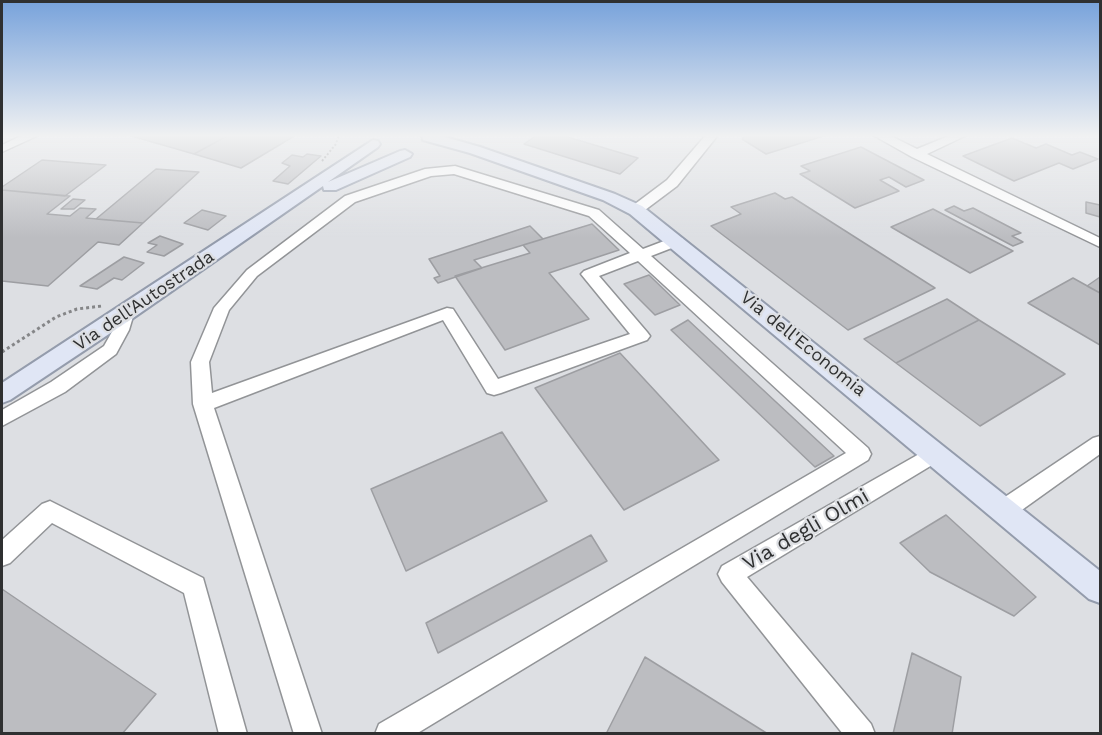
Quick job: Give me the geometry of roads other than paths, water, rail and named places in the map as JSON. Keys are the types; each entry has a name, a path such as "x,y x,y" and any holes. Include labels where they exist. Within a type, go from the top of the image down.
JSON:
{"main road":[{"name":"Via dell'Autostrada","path":"2,394 119,309 285,206 334,169"},
{"name":"Via dell'Autostrada","path":"285,206 372,169"},
{"name":"Via dell'Economia","path":"530,169 609,197 636,210 677,241 1101,589"}],"street":[{"path":"636,210 672,183 683,169"},
{"path":"948,169 1101,243"},
{"path":"308,734 203,404 200,362 222,308 252,273 350,199 429,172 455,170 594,213 861,454 389,734"},
{"path":"203,404 447,313 494,388 641,336 589,274 677,241"},
{"path":"2,420 58,387 110,350 121,330 119,309"},
{"path":"1004,510 1101,444"},
{"name":"Via degli Olmi","path":"861,734 730,574 935,453"},
{"path":"2,555 50,511 194,586 233,734"}]}
